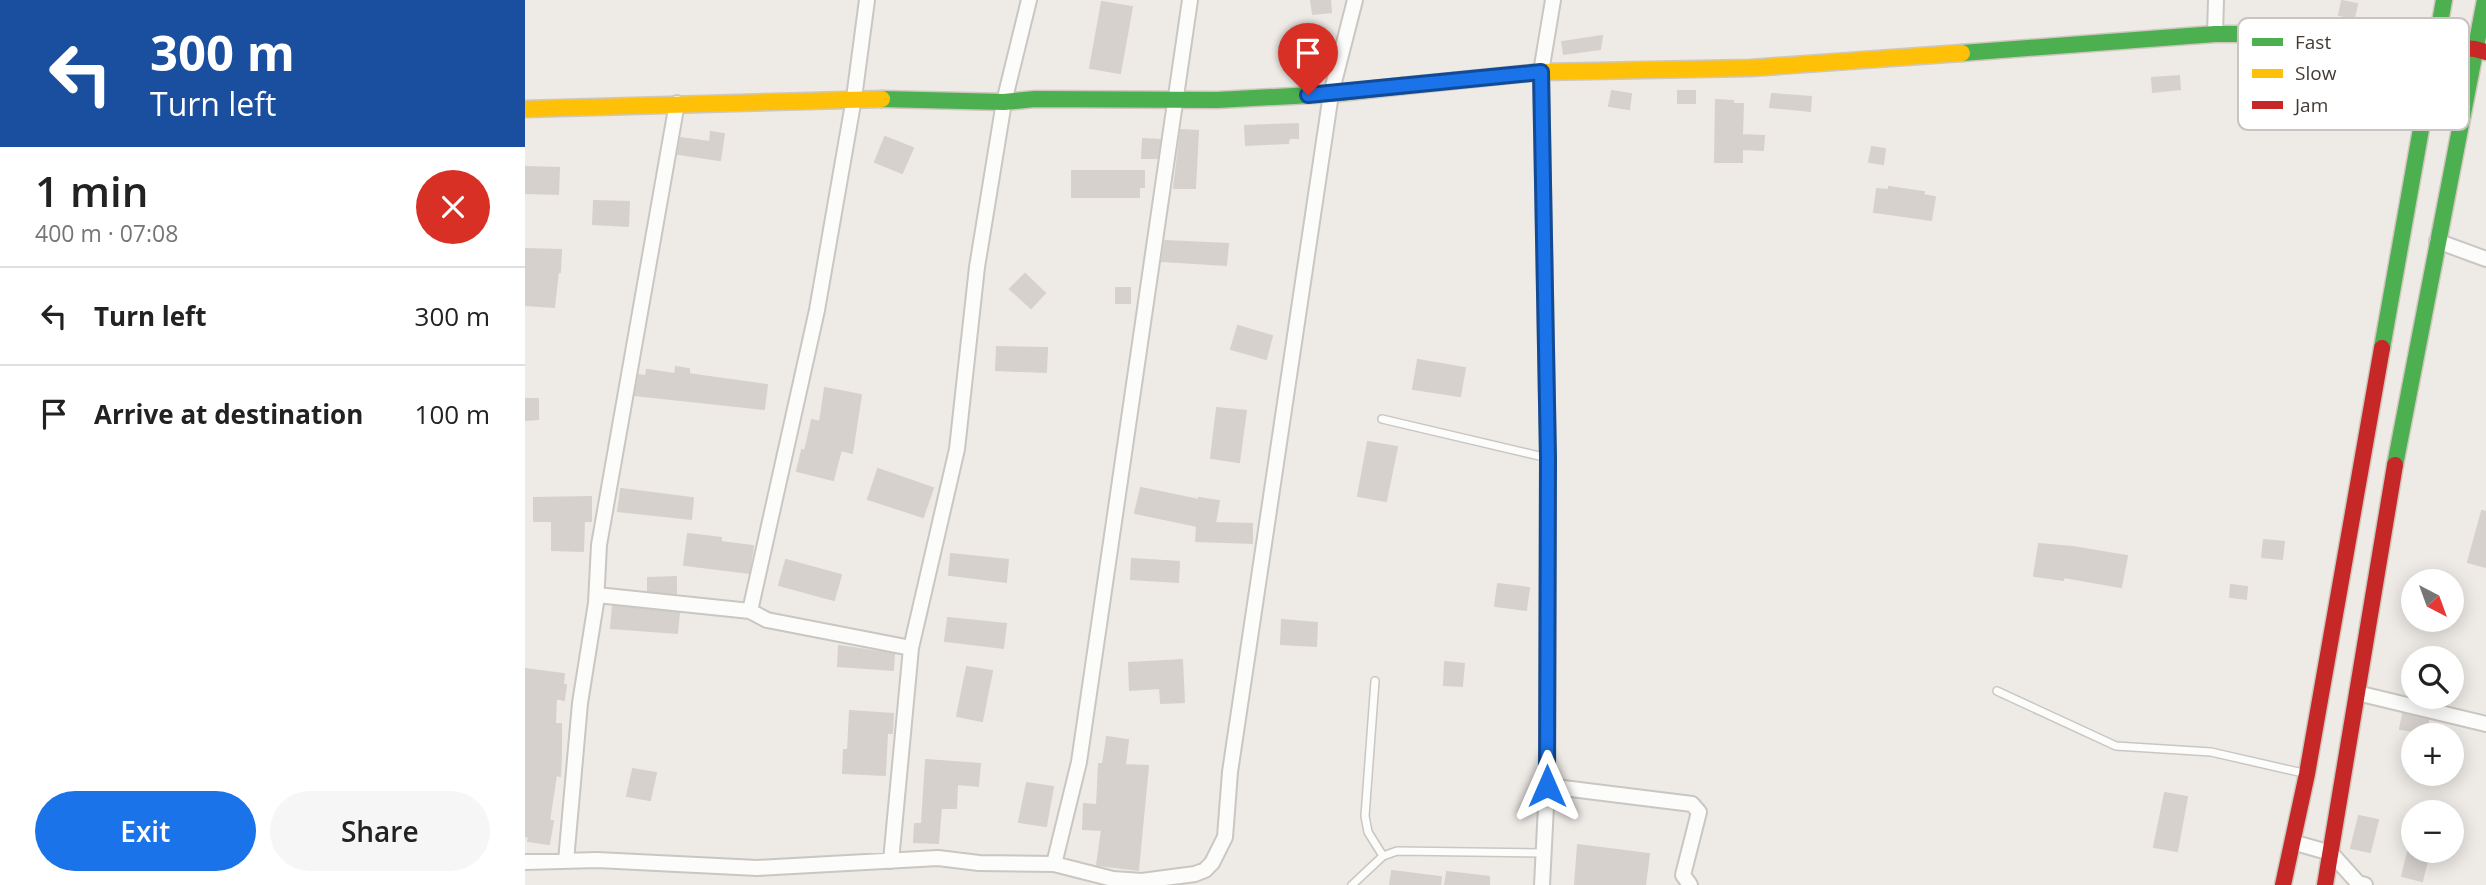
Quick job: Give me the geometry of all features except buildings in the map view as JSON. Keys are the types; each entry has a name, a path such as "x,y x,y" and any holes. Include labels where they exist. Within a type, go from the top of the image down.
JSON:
{"main road":[{"path":"2440,18 2444,0"},
{"path":"2469,102 2481,50 2485,0"},
{"path":"525,109 854,98 1004,102 1035,99 1175,99 1331,94 1541,72 1750,68 2238,34"},
{"path":"2283,885 2307,774 2420,130"},
{"path":"2325,885 2406,400 2437,241 2463,130"}],"street":[{"path":"750,611 817,310 854,98 867,0"},
{"path":"891,861 911,648 957,449 977,267 1004,102 1029,0"},
{"path":"1054,864 1079,762 1190,0"},
{"path":"525,862 597,860 757,868 938,858 979,863 1054,864 1113,879 1142,881 1195,874 1212,863 1225,837 1230,772 1331,94 1355,0"},
{"path":"1542,885 1547,786 1548,458 1541,72 1553,0"},
{"path":"2215,34 2216,0"},
{"path":"566,860 580,703 597,595 599,545 677,103"},
{"path":"2437,241 2486,259"},
{"path":"597,595 750,611 767,620 818,632 911,648"},
{"path":"2357,693 2486,724"},
{"path":"1547,786 1692,804 1699,811 1683,875 1690,885"},
{"path":"2292,842 2331,852 2358,883 2365,885"}],"lane":[{"path":"1383,419 1548,458"},
{"path":"1375,681 1366,816 1368,832 1383,856"},
{"path":"1997,691 2116,746 2211,752 2307,774"},
{"path":"1352,885 1383,856 1397,851 1543,853"}],"traffic: fast":[{"path":"2441,18 2444,0"},
{"path":"2469,83 2485,0"},
{"path":"1962,53 2238,34"},
{"path":"882,99 1004,102 1035,99 1217,100 1331,94 1403,86"},
{"path":"2382,348 2421,130"},
{"path":"2395,465 2460,130"}],"traffic: slow":[{"path":"1403,86 1541,72 1750,68 1962,53"},
{"path":"525,109 882,99"}],"traffic: jam":[{"path":"2469,48 2486,52"},
{"path":"2283,885 2307,774 2382,348"},
{"path":"2325,885 2395,465"}],"route":[{"path":"1308,95 1541,72 1548,458 1547,786"}]}
